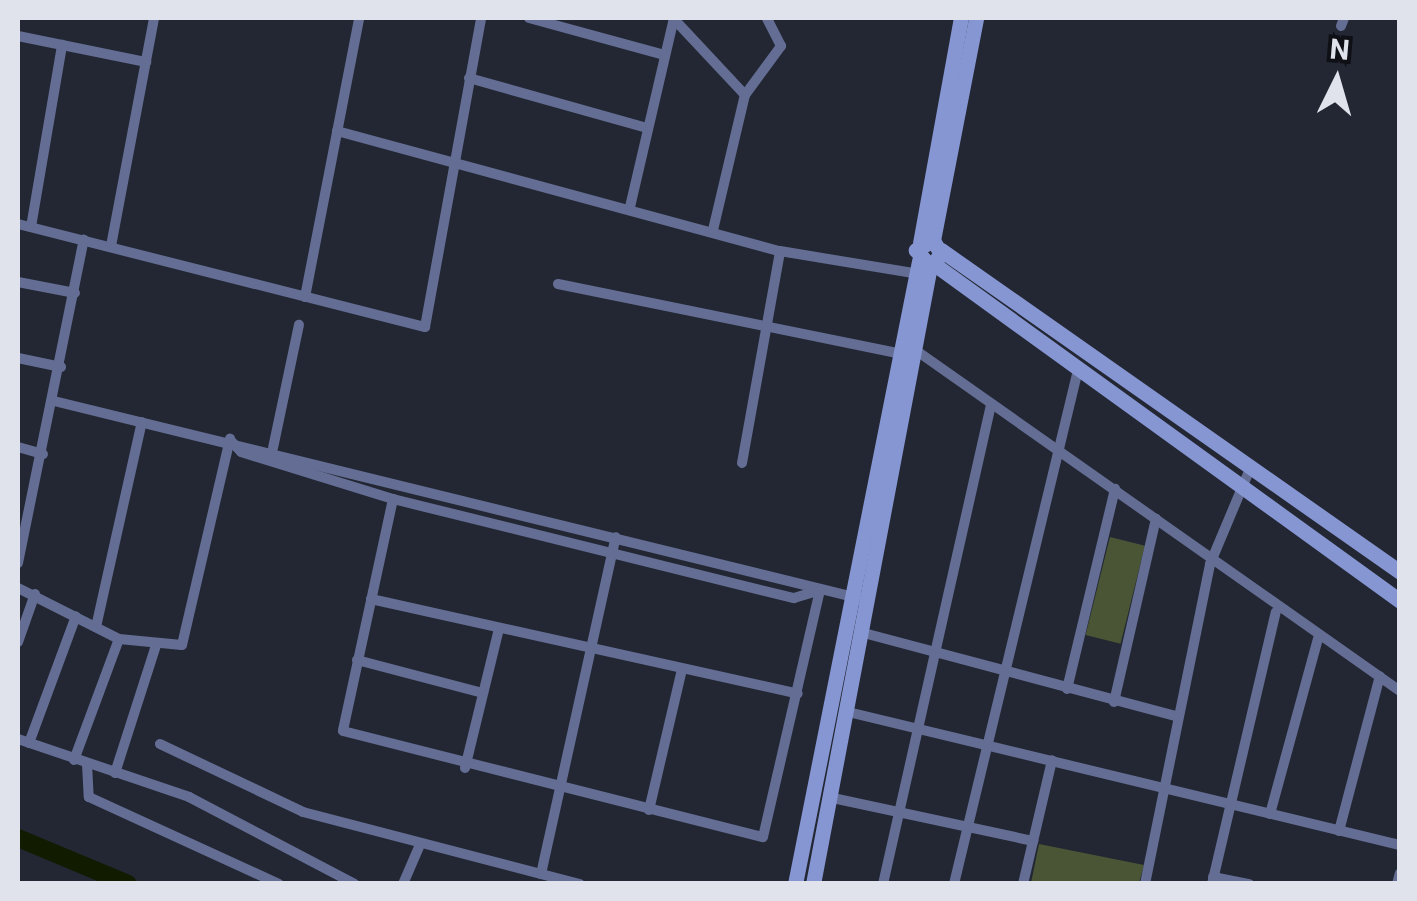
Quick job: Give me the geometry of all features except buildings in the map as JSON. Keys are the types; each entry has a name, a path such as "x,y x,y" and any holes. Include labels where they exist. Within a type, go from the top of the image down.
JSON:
{"street":[{"path":"111,246 154,18"},
{"path":"306,297 359,18"},
{"path":"18,224 425,326 482,18"},
{"path":"529,18 664,55"},
{"path":"630,207 674,18"},
{"path":"674,18 745,95"},
{"path":"713,230 745,95 781,46 767,18"},
{"path":"927,257 961,18"},
{"path":"795,884 849,596 927,257 976,18"},
{"path":"18,36 146,62"},
{"path":"31,227 62,45"},
{"path":"470,78 647,128"},
{"path":"337,132 630,207 780,252 927,257 1400,572"},
{"path":"18,563 21,530 43,454 84,240"},
{"path":"742,463 780,252"},
{"path":"927,257 1077,374 1400,601"},
{"path":"18,282 75,294"},
{"path":"558,284 905,351 1115,489 1276,612 1400,691"},
{"path":"273,448 300,325"},
{"path":"813,884 866,600 905,351"},
{"path":"18,358 60,367"},
{"path":"954,884 1052,449 1077,374"},
{"path":"54,400 273,448 866,600"},
{"path":"883,884 991,406"},
{"path":"96,628 142,422"},
{"path":"230,439 241,452 393,499 794,598 820,590"},
{"path":"18,588 119,639 156,646 182,645 230,439"},
{"path":"18,447 43,454"},
{"path":"1145,884 1160,789 1210,564 1236,488 1249,471"},
{"path":"1068,690 1115,489"},
{"path":"393,499 343,732 465,768 763,837 820,590"},
{"path":"1114,702 1156,518"},
{"path":"541,874 616,537"},
{"path":"18,642 35,594"},
{"path":"371,599 798,694"},
{"path":"1249,884 1213,880 1227,804 1276,612"},
{"path":"76,616 23,741 189,798 355,884"},
{"path":"465,768 499,628"},
{"path":"860,632 1176,716"},
{"path":"1270,814 1318,638"},
{"path":"74,760 119,639"},
{"path":"115,773 156,646"},
{"path":"357,660 484,693"},
{"path":"649,810 682,669"},
{"path":"1339,831 1380,676"},
{"path":"844,711 1400,846"},
{"path":"160,744 303,812 419,847 580,884"},
{"path":"1023,884 1052,760"},
{"path":"87,764 90,797 279,884"},
{"path":"828,797 1033,841"},
{"path":"404,884 419,847"},
{"path":"1397,884 1400,873"}],"green space":[{"path":"1110,537 1145,546 1120,644 1086,635"},
{"path":"1039,844 1144,865 1139,883 1031,883"}],"waterway":[{"path":"18,838 128,884"}]}
